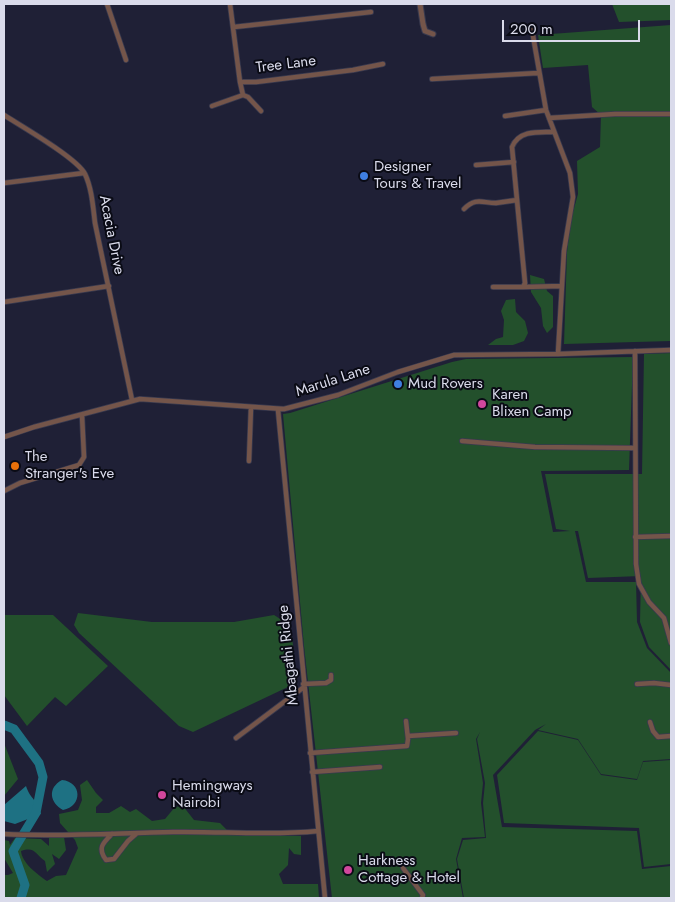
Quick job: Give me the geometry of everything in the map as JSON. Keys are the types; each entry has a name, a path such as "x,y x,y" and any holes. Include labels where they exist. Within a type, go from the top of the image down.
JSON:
{"street":[{"path":"106,4 126,60"},
{"name":"Tree Lane","path":"230,4 240,82 256,82 353,70 383,64"},
{"path":"420,4 422,24 425,31 433,34"},
{"path":"234,27 371,12"},
{"path":"532,30 538,74 546,110 570,173 574,197 564,252 558,354"},
{"path":"432,79 538,74"},
{"path":"240,82 243,94 261,111"},
{"path":"212,106 243,94"},
{"path":"505,116 546,110"},
{"path":"549,118 615,114 671,114"},
{"path":"4,115 38,136 78,165 84,173 4,183"},
{"path":"523,287 525,283 512,147 515,140 520,136 535,132 553,132"},
{"path":"476,165 514,162"},
{"name":"Acacia Drive","path":"84,173 92,199 132,400"},
{"path":"464,208 470,203 479,200 498,203 517,200"},
{"path":"4,302 109,286"},
{"path":"493,287 562,286"},
{"name":"Marula Lane","path":"4,436 132,400 146,398 278,410 338,395 398,372 454,355 671,350"},
{"path":"635,351 636,564 639,584 649,602 664,618 671,643"},
{"path":"249,461 251,407"},
{"name":"Mbagathi Ridge","path":"278,410 325,898"},
{"path":"4,491 12,486 79,465 84,457 82,415"},
{"path":"462,441 535,446 635,448"},
{"path":"635,537 671,536"},
{"path":"236,738 304,685 326,683 331,680 331,675"},
{"path":"637,684 671,685"},
{"path":"310,753 407,746 406,721"},
{"path":"650,722 653,731 658,737 671,736"},
{"path":"408,736 456,733"},
{"path":"312,772 380,767"},
{"path":"4,834 292,833 318,831"},
{"path":"112,834 103,842 100,848 101,854 106,860 114,859 128,841 137,834"},
{"path":"402,868 420,890 423,895 422,898"}],"green space":[{"path":"612,4 671,4 671,20 619,22"},
{"path":"671,25 671,341 564,344 567,252 571,219 578,194 577,161 600,147 601,115 592,107 588,65 543,68 538,35"},
{"path":"530,275 544,279 547,291 553,296 553,327 547,333 543,326 541,308 531,292"},
{"path":"515,299 516,312 525,321 528,333 524,341 513,345 488,345 496,339 503,337 504,320 501,311 506,300"},
{"path":"671,353 671,670 649,647 640,622 641,576 588,578 578,531 575,531 586,582 636,582 637,622 647,648 671,673 671,759 643,761 637,779 601,774 578,739 538,730 546,724 535,730 493,775 502,827 637,831 642,869 671,866 671,898 464,898 457,859 463,840 486,838 483,803 485,783 477,739 480,732 476,739 483,783 481,803 485,837 462,838 456,859 463,898 332,898 304,646 283,414 466,359 633,357 629,470 541,471 553,532 570,531 556,529 545,474 642,474 644,354"},
{"path":"78,613 152,622 234,622 274,615 284,622 288,628 293,644 294,662 290,686 193,732 179,726 79,633 74,625"},
{"path":"4,615 53,615 108,666 66,706 55,697 27,726 4,695"},
{"path":"538,731 578,740 601,775 637,780 643,762 671,760 671,864 644,867 639,828 504,823 497,775"},
{"path":"4,743 18,779 4,796"},
{"path":"87,780 103,800 96,807 96,813 109,813 121,806 130,812 136,809 152,821 165,819 175,807 183,806 194,820 220,823 232,835 301,836 301,855 294,854 289,848 288,865 279,874 283,884 318,884 319,898 4,898 4,875 13,873 4,858 4,840 9,841 10,845 15,838 41,839 49,846 49,838 64,837 66,850 59,859 52,854 55,864 47,872 45,861 32,850 21,851 27,864 47,881 56,876 66,875 78,848 75,840 60,823 59,814 78,810 82,800 80,785"}],"water":[{"path":"62,780 73,785 78,794 74,804 70,808 63,810 55,803 52,795 54,787"},
{"path":"26,786 41,814 15,824 4,821 4,805"}],"waterway":[{"path":"4,725 14,729 39,763 43,777 36,813 13,851 25,885 21,898"}],"place":[{"name":"Designer Tours & Travel","path":"364,176"},
{"name":"Mud Rovers","path":"398,384"},
{"name":"Karen Blixen Camp","path":"482,404"},
{"name":"The Stranger's Eve","path":"15,466"},
{"name":"Hemingways Nairobi","path":"162,795"},
{"name":"Harkness Cottage & Hotel","path":"348,870"}]}
